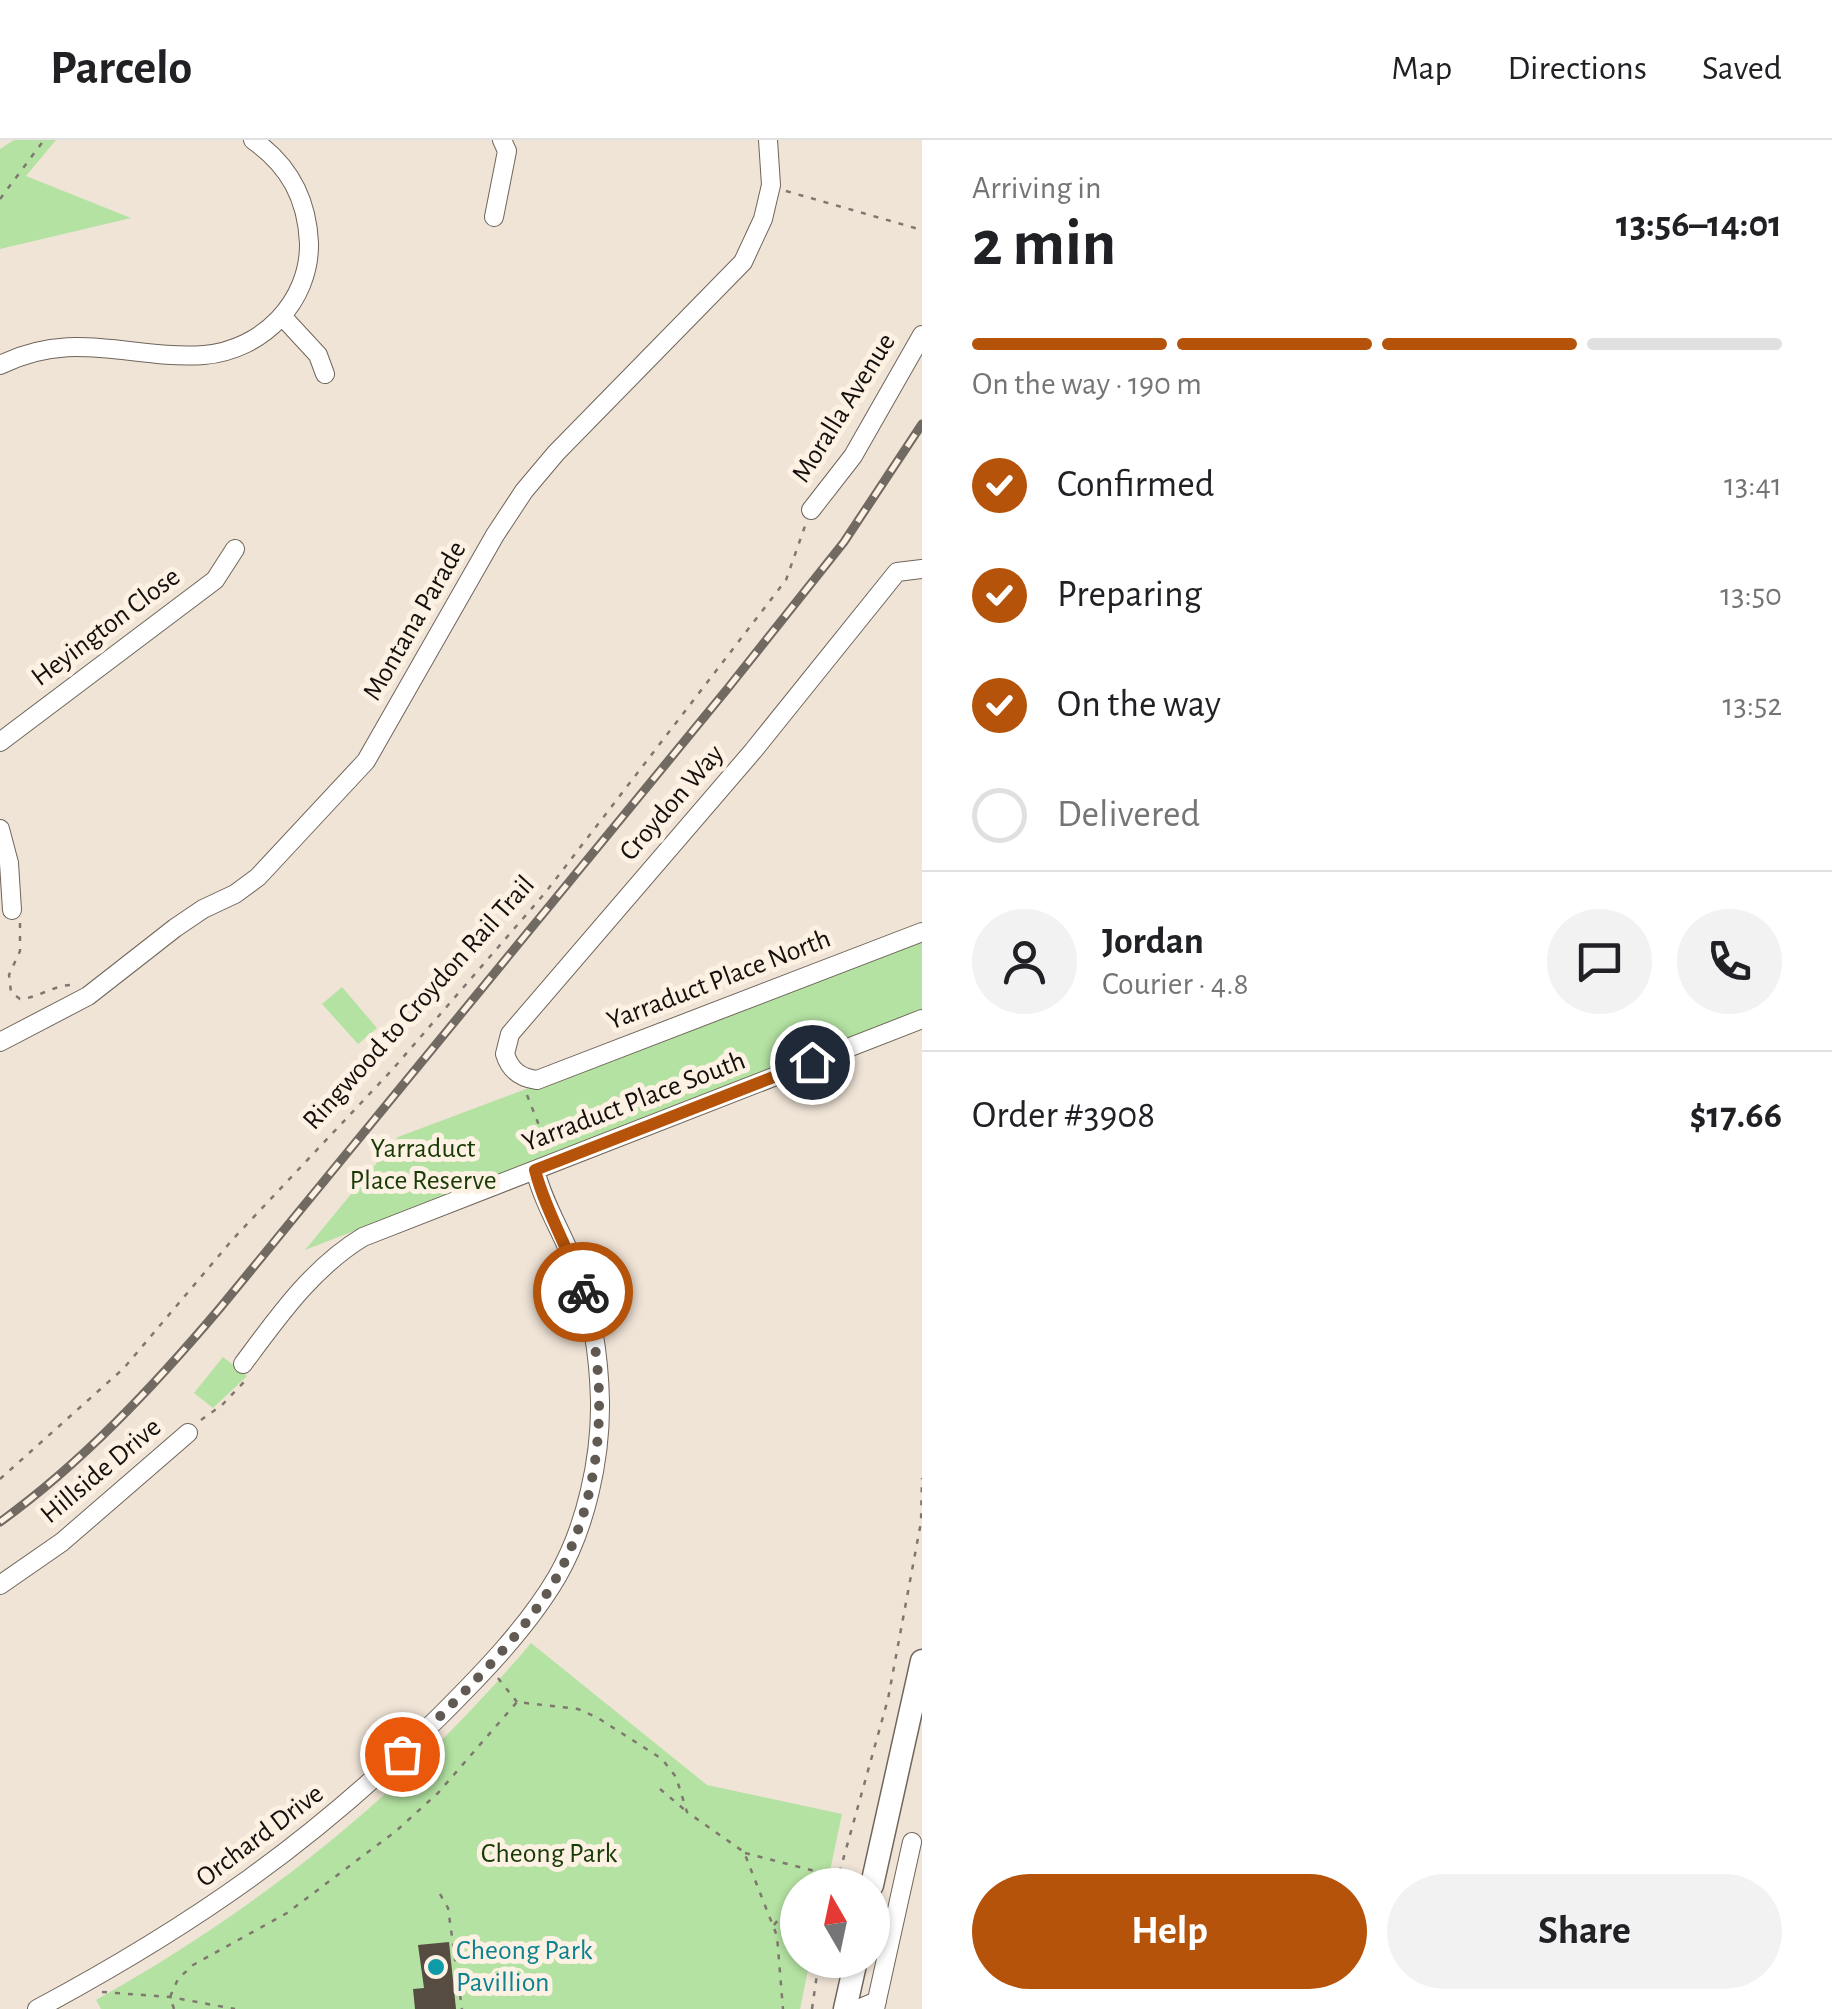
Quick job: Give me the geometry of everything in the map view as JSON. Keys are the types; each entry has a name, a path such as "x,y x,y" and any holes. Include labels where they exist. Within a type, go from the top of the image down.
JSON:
{"main road":[{"path":"870,1868 883,1838 922,1661"},
{"path":"845,2009 852,1978"}],"street":[{"path":"0,365 34,352 90,345 204,355 246,343 264,333 295,300 305,277 308,216 278,160 253,140"},
{"path":"494,217 506,151 502,140"},
{"name":"Montana Parade","path":"0,1042 88,996 175,928 235,894 258,876 366,761 524,492 556,454 743,262 763,219 771,185 768,140"},
{"path":"282,316 318,355 325,374"},
{"name":"Moralla Avenue","path":"811,510 852,456 922,335"},
{"name":"Heyington Close","path":"0,742 215,580 235,549"},
{"name":"Croydon Way","path":"531,1079 508,1065 504,1054 510,1034 753,751 897,572 922,569"},
{"path":"0,830 9,863 12,910"},
{"name":"Yarraduct Place North","path":"531,1079 922,932"},
{"name":"Yarraduct Place South","path":"243,1364 333,1256 363,1237 922,1019"},
{"name":"Orchard Drive","path":"37,2009 199,1917 348,1804 466,1689 557,1577 581,1518 594,1466 600,1406 598,1361 576,1267 548,1209 535,1170"},
{"name":"Hillside Drive","path":"0,1585 62,1542 188,1433"},
{"path":"858,2009 876,2005 917,1843 883,1838"}],"path":[{"path":"0,200 44,140"},
{"path":"771,185 817,202 922,230"},
{"name":"Ringwood to Croydon Rail Trail","path":"0,1479 124,1368 233,1239 392,1070 545,893 786,580 811,510"},
{"path":"12,910 20,918 22,938 19,957 9,976 14,996 27,999 56,986 69,985 88,996"},
{"path":"531,1079 527,1096 554,1163"},
{"path":"188,1433 253,1372 243,1364"},
{"path":"841,1868 888,1699 922,1522 922,1478"},
{"path":"497,1676 518,1702 578,1709 662,1759 676,1777 687,1812"},
{"path":"174,2009 170,1996 178,1979 193,1965 287,1913 396,1831 438,1793 518,1702"},
{"path":"660,1789 744,1852 801,1868"},
{"path":"744,1852 774,1925 781,1960 783,2009"},
{"path":"440,1894 451,1924 462,2009"},
{"path":"774,1925 780,1918"},
{"path":"812,2009 816,1978"},
{"path":"100,1992 170,1996 235,2009"}],"green space":[{"path":"14,140 56,140 26,176 131,218 0,249 0,149"},
{"name":"Yarraduct Place Reserve","path":"922,941 922,1011 305,1250 398,1137"},
{"path":"342,987 377,1028 358,1044 322,1004"},
{"path":"223,1357 247,1376 213,1408 194,1393"},
{"name":"Cheong Park","path":"531,1643 707,1785 842,1814 831,1868 780,1868 780,1978 806,1978 800,2009 101,2009 96,2000 218,1925 330,1841 434,1748"}],"building":[{"name":"Cheong Park Pavillion","path":"449,1942 456,2009 415,2009 413,1989 424,1988 418,1945"}],"railway":[{"path":"0,1522 116,1422 220,1308 844,542 922,424"}],"way so far":[{"path":"402,1754 488,1666 557,1577 572,1544 594,1466 600,1406 598,1361 583,1292"}],"place":[{"name":"Cheong Park Pavillion","path":"436,1967"}],"route":[{"path":"583,1292 535,1170 812,1062"}]}
